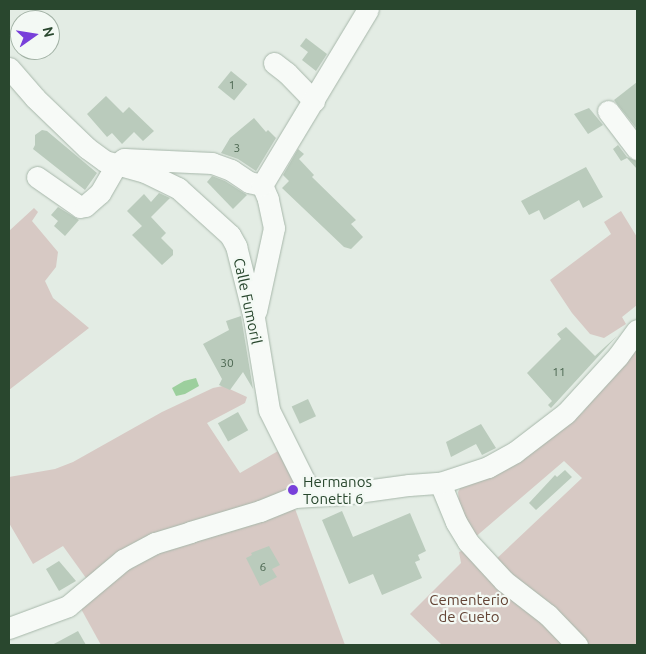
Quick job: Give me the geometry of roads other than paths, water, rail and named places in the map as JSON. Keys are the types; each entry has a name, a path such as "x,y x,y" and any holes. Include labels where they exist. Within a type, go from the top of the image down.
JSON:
{"street":[{"path":"262,185 314,101 337,57 368,9"},
{"path":"274,63 287,73 314,101"},
{"name":"Calle Fumoril","path":"10,69 48,112 87,148 105,161 145,172 178,188 230,235 236,246 254,318 269,410 311,494"},
{"path":"608,111 637,149"},
{"path":"37,177 74,204 85,206 109,181 116,165 124,159 212,163 231,170 249,182 262,185"},
{"path":"254,318 274,228 268,200 262,185"},
{"path":"9,628 68,606 122,560 155,544 260,511 295,497 311,494 343,494 409,484 440,483 488,467 515,452 566,413 599,379 637,330"},
{"path":"440,483 456,522 468,542 504,580 548,615 578,645"}],"place":[{"name":"Hermanos Tonetti 6","path":"293,490"}],"park label":[{"name":"Cementerio de Cueto","path":"469,608"}]}
